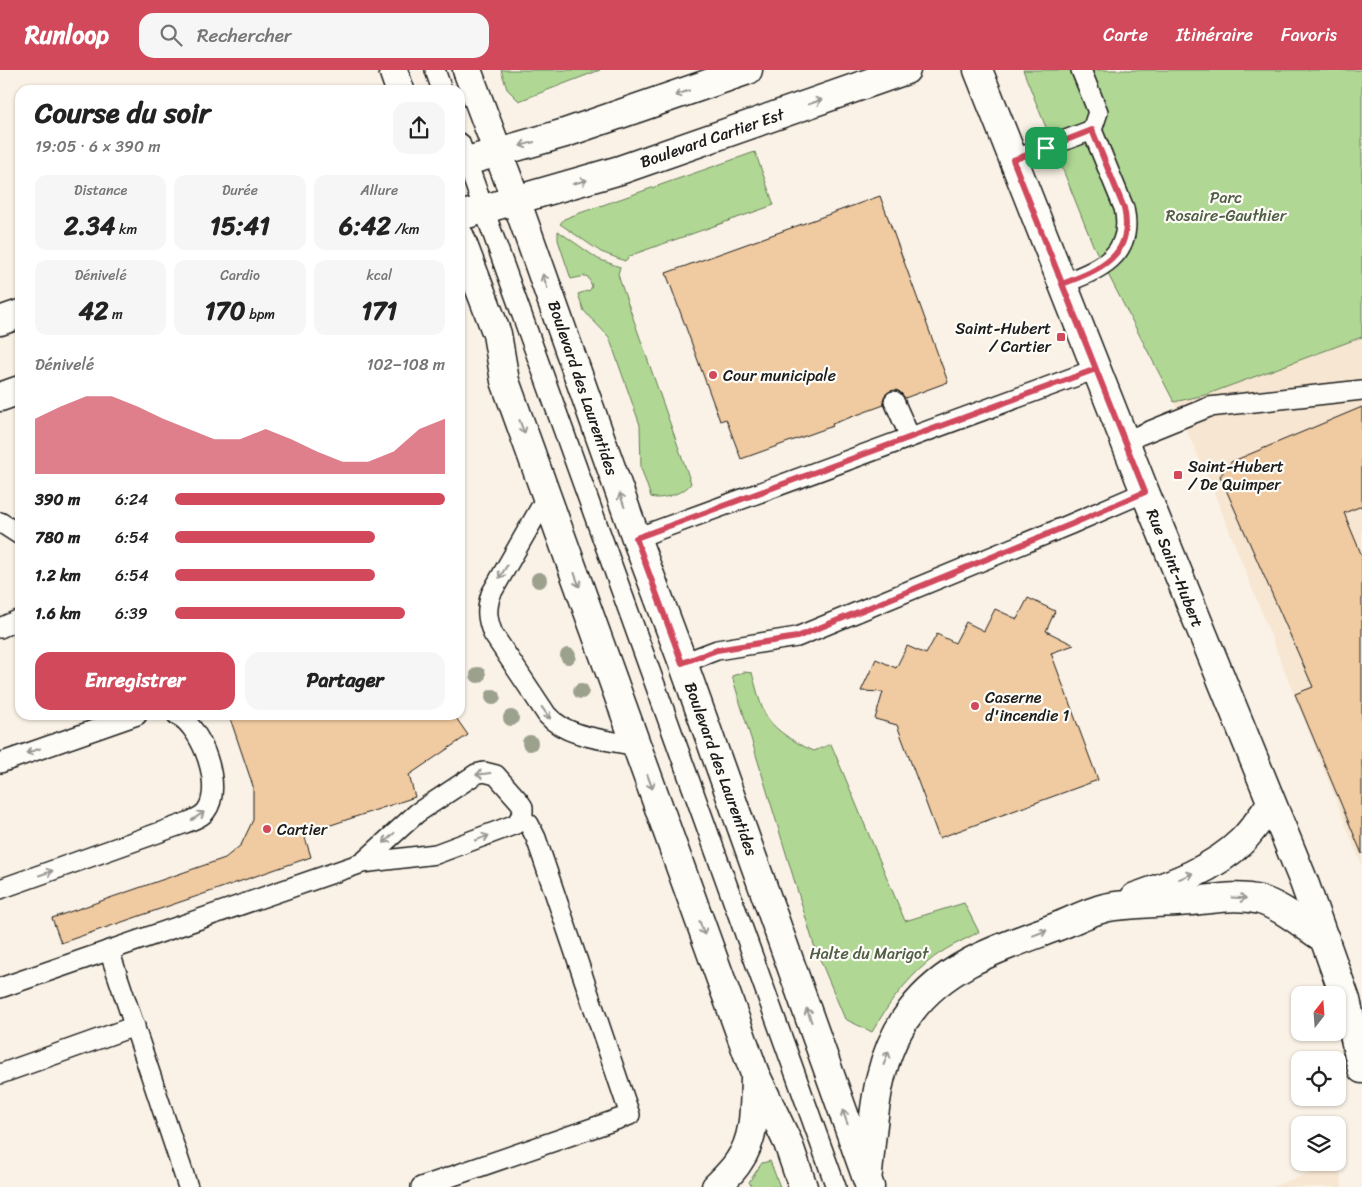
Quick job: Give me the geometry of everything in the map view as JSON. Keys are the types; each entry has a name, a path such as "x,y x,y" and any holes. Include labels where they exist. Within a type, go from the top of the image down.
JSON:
{"main road":[{"path":"393,70 398,85"},
{"name":"Boulevard des Laurentides","path":"467,70 516,200 869,1183"},
{"path":"465,155 498,152 565,134 745,70"},
{"name":"Boulevard Cartier Est","path":"472,212 644,162 906,70"},
{"name":"Rue Saint-Hubert","path":"978,70 1145,492 1304,882 1346,1000 1362,1069"},
{"path":"465,250 497,334 505,381 756,1074 788,1143 803,1187"},
{"path":"465,299 486,304"},
{"path":"0,321 15,316"},
{"path":"0,397 15,392"},
{"path":"869,1183 877,1092 881,1071 895,1036 910,1011 920,1000 949,974 976,958 1180,879 1223,856 1242,841 1271,804"},
{"path":"1108,907 1216,898 1250,898 1274,906 1325,938"},
{"path":"716,1187 739,1161 750,1141 756,1074"}],"lane":[{"path":"435,70 440,85"},
{"path":"1062,284 1096,271 1105,264 1114,256 1127,231 1127,218 1124,208 1092,130 1098,112 1081,70"},
{"path":"1013,160 1092,130"},
{"name":"Boulevard des Laurentides","path":"465,172 472,212 523,314 836,1187"},
{"name":"Boulevard des Laurentides","path":"486,304 523,314"},
{"path":"636,538 1096,369"},
{"path":"1125,441 1209,406 1362,390"},
{"path":"894,401 910,437"},
{"path":"682,663 717,650 797,637 1145,492"},
{"path":"547,496 491,594 487,608 488,623 493,634 542,707 558,725 578,734 637,746"},
{"path":"0,522 15,532"},
{"path":"0,628 15,622"},
{"path":"0,763 123,720"},
{"path":"0,889 194,820 206,811 212,792 210,767 195,732 184,720"},
{"path":"0,988 362,863 436,854 510,828 521,818 523,807 502,779 491,773 476,774 417,813 362,863"},
{"path":"421,1187 630,1115 536,838 529,824 521,818"},
{"path":"109,950 188,1187"},
{"path":"0,1074 134,1026"}],"shaded area":[{"path":"1362,337 1362,866 1212,487 1174,402 1205,395"},
{"path":"1316,1171 1340,1171 1342,1187 1271,1187"}],"green space":[{"path":"501,70 600,70 519,101 507,89"},
{"name":"Parc Rosaire-Gauthier","path":"1023,70 1362,70 1362,337 1205,395 1174,402 1093,245"},
{"path":"755,152 774,205 637,253 625,261 601,252 560,224 564,219 577,214"},
{"path":"558,231 598,259 620,267 618,274 620,281 691,483 684,490 667,497 651,497 641,468 640,425 609,337 584,311 578,294 590,290 592,286 588,277 585,276 571,279 558,240"},
{"name":"Halte du Marigot","path":"744,672 752,673 765,713 781,732 814,751 831,744 905,921 964,903 979,932 940,953 920,969 897,994 872,1032 845,1019 814,945 732,676"},
{"path":"770,1161 780,1187 752,1187 749,1182 762,1163"}],"building":[{"path":"880,196 948,382 905,398 896,390 890,391 885,395 884,405 832,424 833,426 741,459 726,419 720,421 666,273"},
{"path":"1362,407 1362,506 1344,513 1362,556 1362,854 1295,694 1313,687 1220,476 1231,462"},
{"name":"Caserne d'incendie 1","path":"1028,598 1055,611 1046,631 1074,645 1051,653 1098,780 939,838 897,725 875,719 883,692 861,691 876,659 896,668 907,646 926,654 937,634 955,643 966,622 984,631 995,609 1017,619"},
{"name":"Cartier","path":"231,720 458,720 468,735 409,775 415,797 304,834 311,857 61,943 52,918 225,858 241,845 253,820 253,786"}],"place":[{"name":"Saint-Hubert / Cartier","path":"1061,337"},
{"name":"Cour municipale","path":"713,375"},
{"name":"Saint-Hubert / De Quimper","path":"1178,475"},
{"name":"Caserne d'incendie 1","path":"975,706"},
{"name":"Cartier","path":"267,829"}],"route":[{"path":"1046,148 1013,160 1040,228 1096,369 663,528 636,538 682,663 717,650 797,637 1145,492 1062,284 1096,271 1114,256 1127,231 1127,218 1092,130 1046,148"}]}
